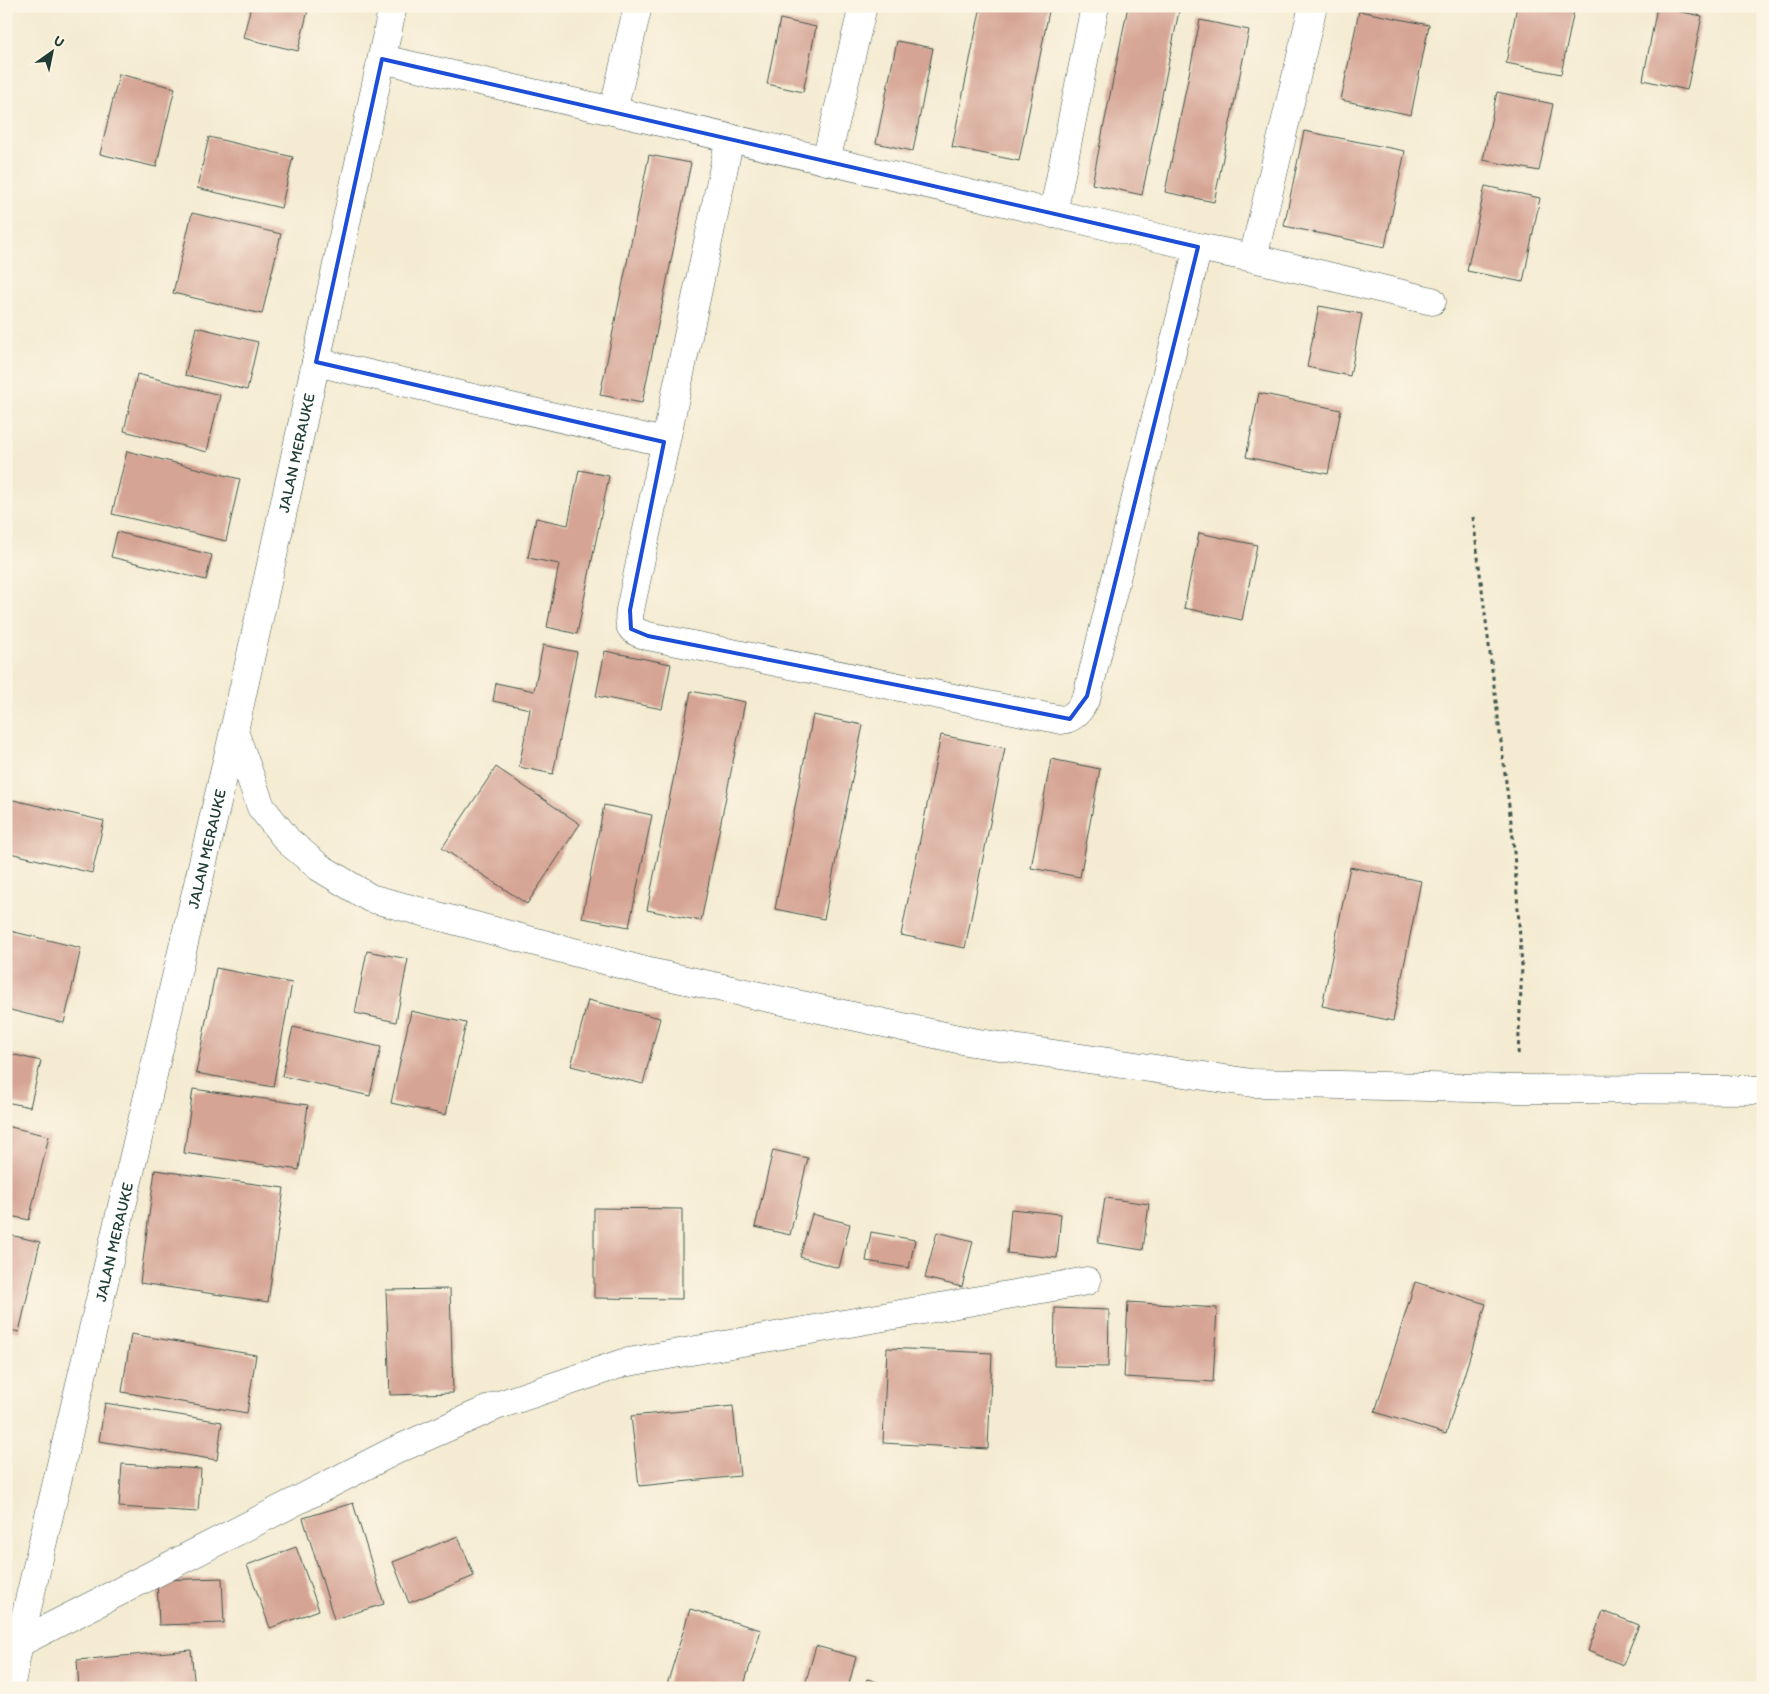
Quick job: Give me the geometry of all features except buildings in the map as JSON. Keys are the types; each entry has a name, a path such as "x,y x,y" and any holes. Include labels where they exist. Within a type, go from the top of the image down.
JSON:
{"street":[{"name":"JALAN MERAUKE","path":"10,1688 234,731 393,6"},
{"path":"613,111 638,6"},
{"path":"826,161 863,6"},
{"path":"1053,214 1094,6"},
{"path":"1253,258 1313,6"},
{"path":"382,59 1053,214 1253,258 1432,301"},
{"path":"730,138 664,442 628,623 630,629 657,638 1062,720 1076,714 1087,696 1198,247"},
{"path":"316,362 664,442"},
{"path":"234,731 262,807 283,834 319,867 370,898 648,972 972,1042 1252,1083 1516,1089 1763,1090"},
{"path":"19,1643 394,1451 496,1406 623,1364 1087,1281"}],"path":[{"path":"1473,517 1514,848 1522,966 1516,1089"}],"highlighted area":[{"path":"382,59 1198,247 1087,696 1070,719 648,636 631,629 630,610 664,442 316,362"}]}
